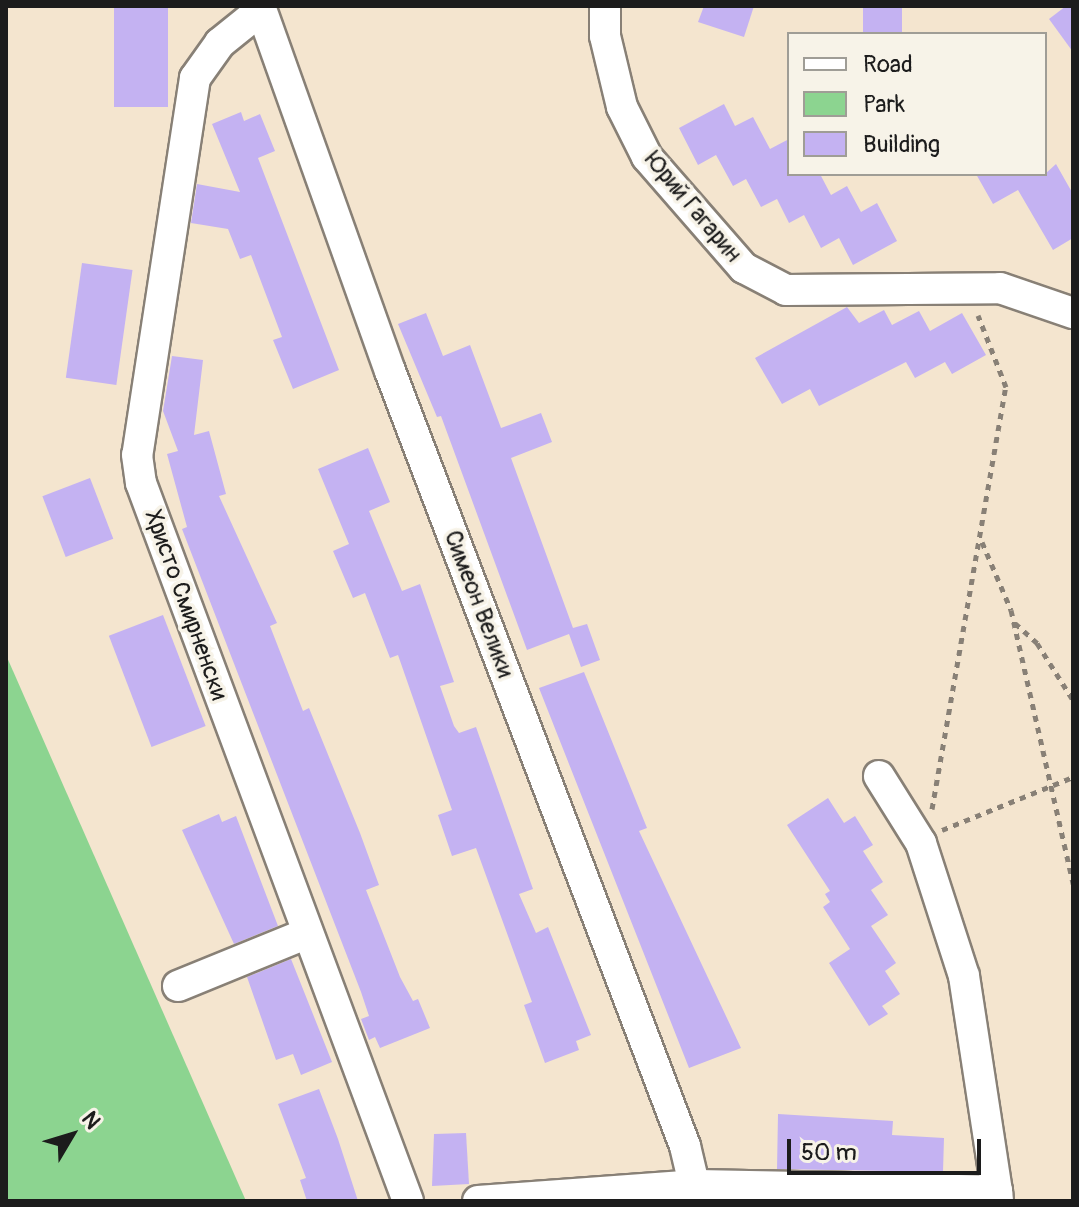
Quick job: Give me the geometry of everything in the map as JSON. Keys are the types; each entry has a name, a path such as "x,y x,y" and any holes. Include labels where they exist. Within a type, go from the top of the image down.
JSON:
{"street":[{"name":"Юрий Гагарин","path":"605,6 605,36 622,107 647,157 744,268 786,290 1000,288 1073,313"},
{"name":"Христо Смирненски","path":"261,8 220,43 195,78 137,455 141,483 408,1201"},
{"name":"Симеон Велики","path":"261,8 390,371 697,1193"},
{"path":"478,1201 697,1193 997,1196 964,976 924,840 879,776"},
{"path":"178,986 308,933"}],"path":[{"path":"924,840 981,541 1006,387 993,344 965,290"},
{"path":"981,541 1014,623 1073,884"},
{"path":"1014,623 1037,643 1073,700"},
{"path":"924,840 1073,777"}],"green space":[{"path":"6,655 246,1201 6,1201"}],"building":[{"path":"114,6 168,6 168,107 114,107"},
{"path":"704,6 754,6 744,37 698,22"},
{"path":"863,6 902,6 902,32 863,32"},
{"path":"1066,6 1073,6 1073,52 1049,19"},
{"path":"724,104 735,126 753,117 770,149 787,140 787,176 821,176 831,195 847,186 861,212 877,203 897,241 853,265 839,238 821,248 804,215 789,223 777,199 761,207 746,179 733,186 716,155 698,165 679,128"},
{"path":"241,112 244,121 260,114 275,151 258,158 339,370 293,389 273,340 282,337 251,255 240,259 228,229 191,223 197,184 240,192 212,124"},
{"path":"1056,164 1073,194 1073,238 1053,250 1018,190 993,204 977,176 1047,176"},
{"path":"82,263 133,270 116,385 66,378"},
{"path":"847,307 859,323 884,310 892,325 919,311 930,331 962,313 986,355 952,374 945,362 915,378 906,362 819,406 810,389 782,404 755,358"},
{"path":"426,313 443,356 470,345 501,428 541,413 552,442 511,458 573,628 587,624 600,660 581,667 569,634 527,650 441,416 437,417 398,324"},
{"path":"172,356 203,360 194,435 209,431 226,494 219,496 277,623 270,626 303,711 309,708 360,833 379,885 366,890 400,977 413,1001 418,999 430,1028 380,1048 375,1037 369,1040 361,1019 369,1016 361,992 182,529 187,527 167,454 178,451 163,411"},
{"path":"368,448 390,502 369,511 402,591 420,584 454,682 440,686 454,726 459,733 476,727 533,889 519,894 536,933 548,927 591,1035 576,1041 579,1050 545,1063 524,1005 532,1002 476,848 452,856 438,815 452,810 398,655 390,658 365,593 353,598 333,551 349,544 318,469"},
{"path":"90,478 113,539 66,557 42,496"},
{"path":"163,615 206,726 151,747 109,636"},
{"path":"584,672 647,828 639,831 741,1048 689,1068 539,688"},
{"path":"828,798 844,823 855,816 873,845 863,851 883,882 871,890 888,915 871,926 896,963 885,971 900,994 882,1006 888,1014 869,1026 829,963 850,949 823,907 830,902 825,894 830,891 787,825"},
{"path":"219,814 222,822 236,816 278,926 234,944 182,830"},
{"path":"291,959 332,1062 301,1075 293,1054 276,1060 247,977"},
{"path":"319,1089 358,1201 307,1201 300,1180 306,1178 278,1104"},
{"path":"778,1114 893,1121 892,1135 944,1138 943,1172 777,1169"},
{"path":"466,1133 469,1184 432,1186 434,1134"}]}
